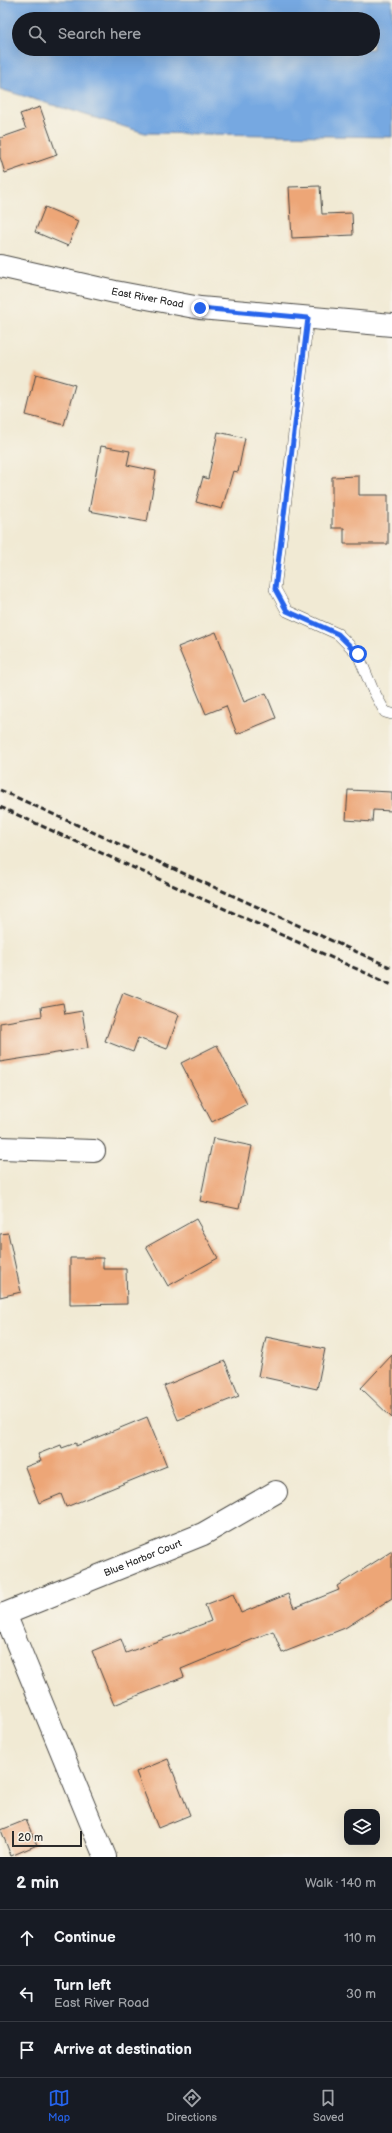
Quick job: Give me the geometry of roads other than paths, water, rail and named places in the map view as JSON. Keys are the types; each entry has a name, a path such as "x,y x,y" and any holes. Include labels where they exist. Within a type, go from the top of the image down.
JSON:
{"street":[{"name":"East River Road","path":"0,266 114,292 200,308 392,325"},
{"path":"0,1148 94,1151"},
{"name":"Blue Harbor Court","path":"105,1857 3,1615 203,1534 276,1492"}],"lane":[{"path":"308,318 275,589 287,611 338,634 358,654 372,688 386,712 392,714"}],"water":[{"path":"0,0 392,0 392,137 145,133 0,89"}],"railway":[{"path":"0,790 392,968"},
{"path":"0,807 392,985"}]}
